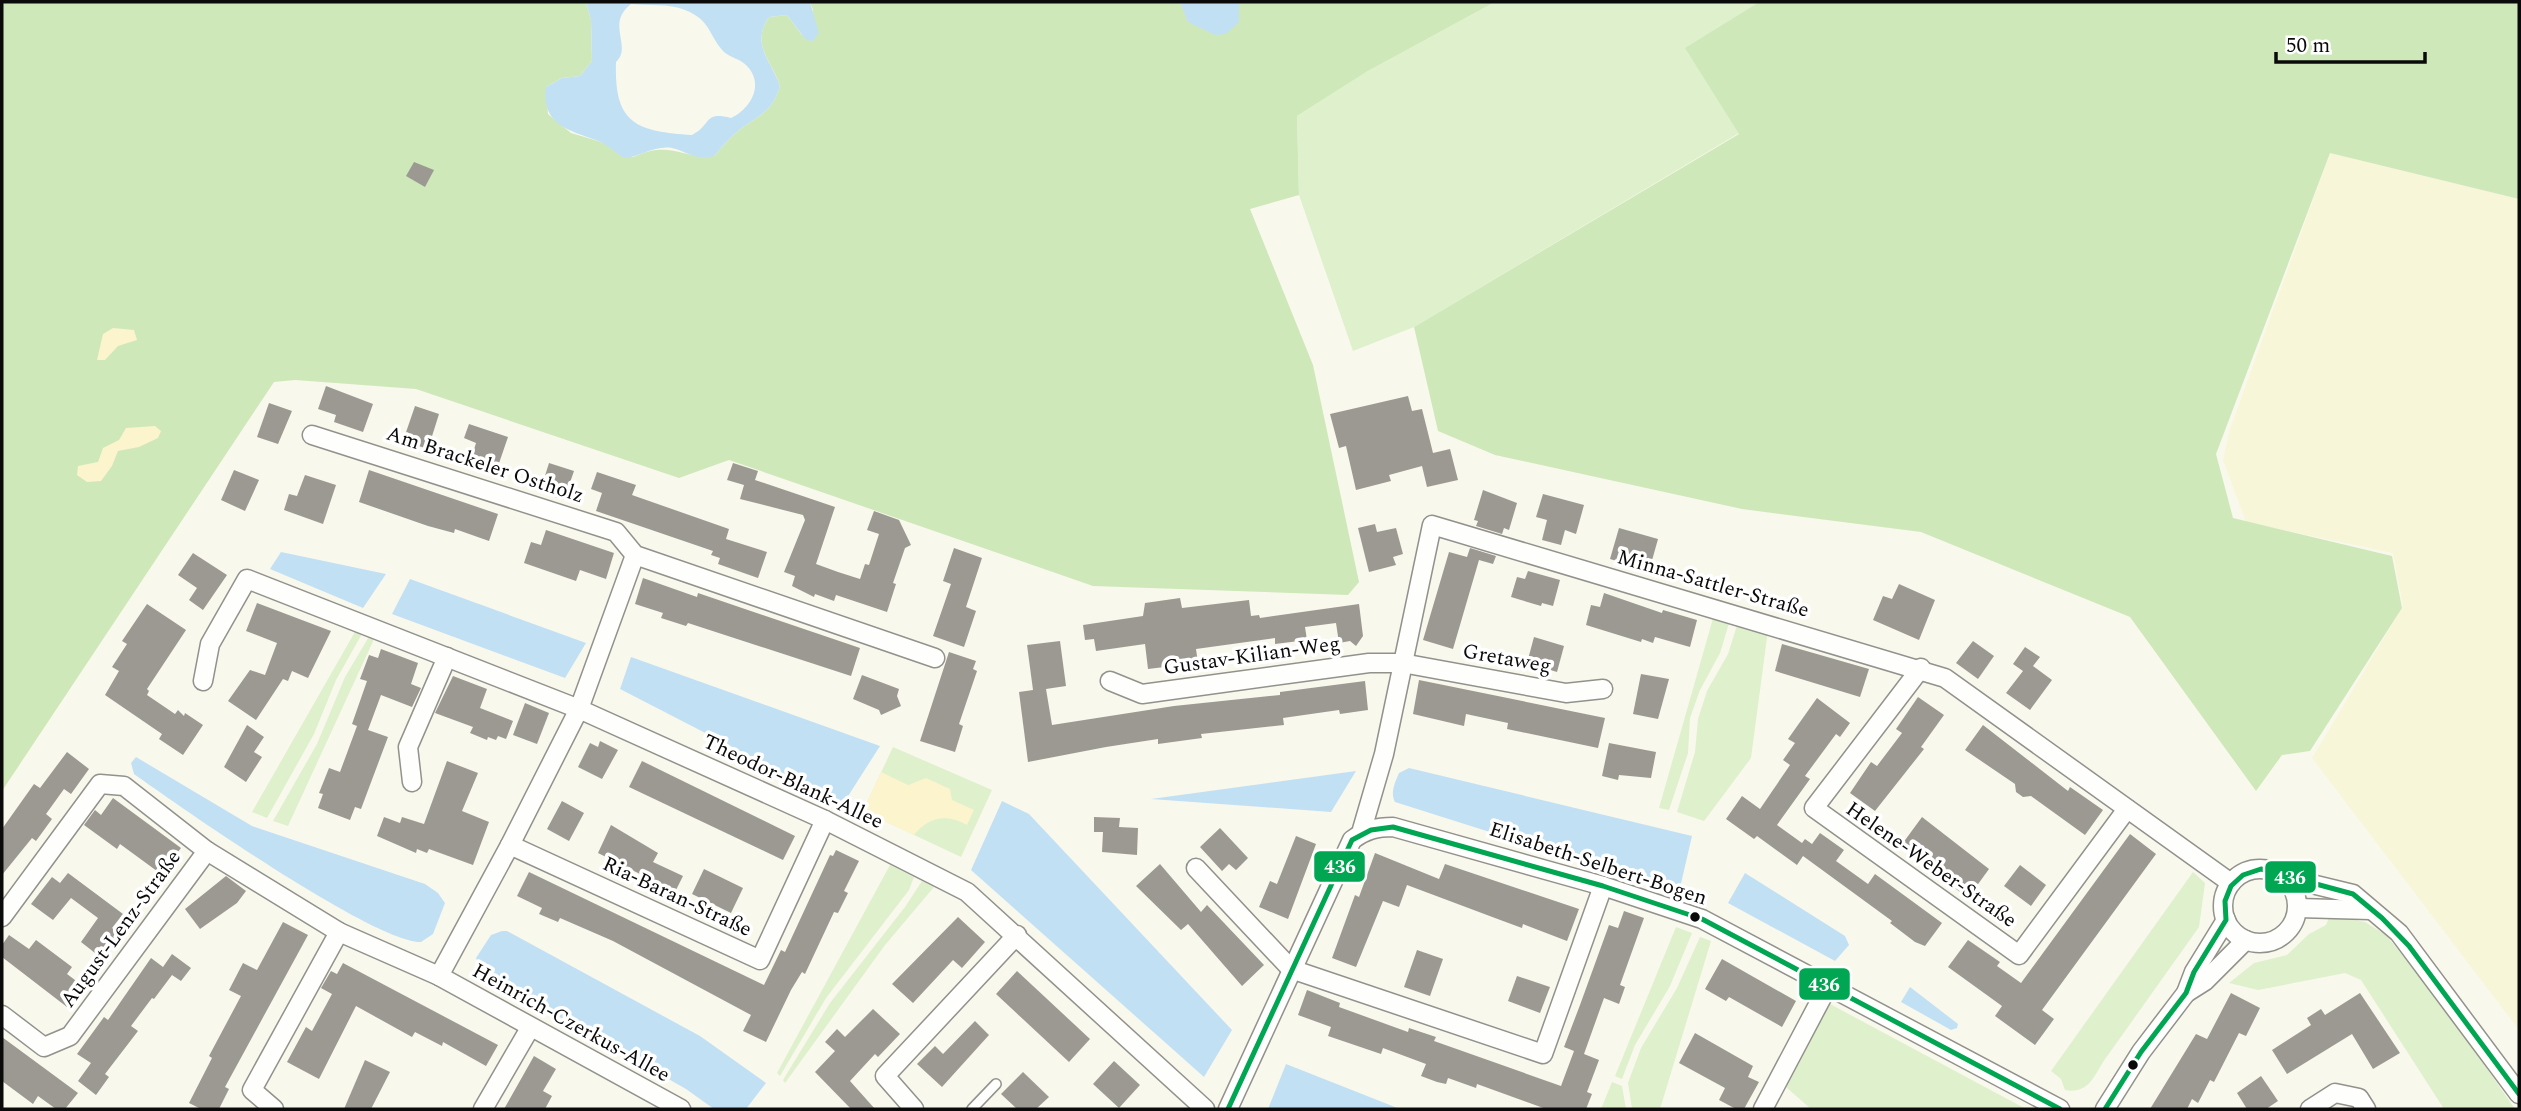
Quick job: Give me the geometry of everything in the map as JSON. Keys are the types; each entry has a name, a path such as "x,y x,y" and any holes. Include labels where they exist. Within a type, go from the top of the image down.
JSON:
{"street":[{"name":"Am Brackeler Ostholz","path":"312,435 616,532 635,555 934,658"},
{"name":"Minna-Sattler-Straße","path":"1362,832 1384,754 1432,525 1921,668 1945,678 2231,883"},
{"path":"439,976 579,709 635,555"},
{"name":"Theodor-Blank-Allee","path":"203,681 210,644 247,579 579,709 825,820 967,892 1205,1109"},
{"path":"412,782 408,747 447,657"},
{"name":"Gustav-Kilian-Weg","path":"1110,681 1142,694 1369,663 1402,663"},
{"name":"Gretaweg","path":"1402,663 1566,692 1603,689"},
{"name":"Helene-Weber-Straße","path":"1921,668 1814,808 2019,955 2127,809"},
{"name":"August-Lenz-Straße","path":"2,917 100,784 124,786 207,851 339,932 439,976"},
{"name":"Ria-Baran-Straße","path":"510,845 760,960 825,820"},
{"name":"Elisabeth-Selbert-Bogen","path":"1362,832 1378,827 1410,830 1603,886 1720,927 2060,1109"},
{"path":"1228,1109 1342,858 1352,840 1362,832"},
{"name":"August-Lenz-Straße","path":"2,1015 44,1047 70,1036 207,851"},
{"path":"1196,868 1291,970 1543,1054 1603,886"},
{"path":"2283,877 2296,896 2298,908 2289,930 2267,943 2246,940 2233,931 2226,920 2225,895 2231,883 2249,870 2261,869 2353,894 2399,933 2519,1094"},
{"path":"2298,908 2371,910"},
{"path":"2105,1109 2141,1052 2186,993 2194,972 2226,920"},
{"path":"274,1109 252,1090 339,932"},
{"path":"914,1109 885,1076 1017,935"},
{"path":"2186,993 2205,981 2246,940"},
{"name":"Heinrich-Czerkus-Allee","path":"439,976 681,1109"},
{"path":"1763,1109 1828,986"},
{"path":"483,1109 530,1028"},
{"path":"2310,1109 2335,1093 2359,1098 2366,1109"}],"lane":[{"path":"972,1109 996,1084"}],"green space":[{"path":"2,2 586,2 591,20 592,61 580,76 562,78 546,87 548,114 571,133 598,141 633,157 657,150 714,156 735,134 766,111 780,86 764,52 764,27 769,17 787,15 802,35 813,10 810,2 1495,2 1368,71 1297,116 1299,195 1250,209 1313,365 1359,582 1348,595 1093,586 729,460 679,478 416,389 295,380 274,382 2,791"},
{"path":"1495,2 1759,2 1686,48 1739,133 1414,327 1353,351 1299,195 1297,116 1368,71"},
{"path":"1759,2 2519,2 2519,199 2330,153 2216,454 2233,518 2392,556 2402,608 2310,751 2282,755 2256,791 2130,617 1921,532 1742,509 1495,455 1438,431 1414,327 1739,134 1685,48"},
{"path":"2330,153 2519,199 2519,1030 2312,758 2403,606 2393,553 2246,522 2223,460 2230,429"},
{"path":"1714,615 1730,620 1720,653 1700,690 1690,718 1688,753 1669,810 1659,808"},
{"path":"1738,622 1768,630 1751,758 1704,821 1677,812 1695,752 1698,719 1707,691 1728,654"},
{"path":"356,630 363,632 336,680 314,734 267,818 252,812"},
{"path":"370,635 375,637 288,826 273,821 317,744 345,677"},
{"path":"893,747 992,790 961,857 863,811"},
{"path":"890,865 914,877 909,890 826,998 780,1076 777,1073"},
{"path":"2193,872 2205,883 2199,927 2088,1084 2079,1090 2065,1090 2061,1079 2051,1071"},
{"path":"922,881 934,887 885,945 785,1083 783,1080 830,1003"},
{"path":"2330,915 2365,922 2386,935 2442,1004 2515,1109 2444,1109 2361,980 2345,973 2258,990 2229,983 2254,963 2287,955 2309,934 2326,925"},
{"path":"1676,927 1692,933 1670,986 1635,1045 1622,1079 1615,1076"},
{"path":"1700,937 1711,941 1660,1109 1632,1109 1628,1083 1641,1048 1677,988"},
{"path":"1830,1004 2026,1109 1811,1109 1786,1087"},
{"path":"1612,1082 1622,1086 1626,1109 1601,1109"}],"sand":[{"path":"113,328 134,330 137,340 118,346 105,360 97,360 103,334"},
{"path":"155,426 161,431 158,438 139,447 118,451 112,466 101,481 87,482 77,475 78,466 98,462 103,448 119,440 126,428"},
{"path":"881,772 908,785 926,778 950,789 952,800 974,810 967,825 952,819 938,819 925,824 914,835 863,811"}],"water":[{"path":"586,2 810,2 819,33 813,41 806,40 787,15 769,17 764,27 762,45 780,86 777,94 766,111 735,134 714,156 697,157 666,148 624,158 600,142 559,124 548,109 546,87 562,78 580,76 592,61 591,20","holes":["631,4 679,8 700,19 724,52 745,64 752,73 755,88 744,109 731,118 716,116 692,135 656,131 632,120 624,111 616,83 616,62 622,49 620,19"]},
{"path":"1180,2 1239,2 1239,22 1226,34 1215,35 1188,22"},
{"path":"281,552 386,574 363,608 270,569"},
{"path":"410,579 586,643 565,678 392,614"},
{"path":"631,657 880,746 843,804 620,689"},
{"path":"136,757 252,826 425,884 438,893 445,903 433,934 421,942 397,936 322,898 233,842 134,774 131,763"},
{"path":"1409,768 1692,836 1679,892 1395,802 1393,791 1396,780 1399,773"},
{"path":"1356,771 1331,812 1151,799"},
{"path":"1002,801 1029,814 1232,1030 1204,1077 971,870"},
{"path":"1745,873 1845,936 1849,945 1835,961 1728,903"},
{"path":"507,931 700,1036 766,1083 746,1109 714,1109 686,1089 484,974 476,958 491,935"},
{"path":"1910,987 1958,1024 1957,1028 1951,1030 1901,1002"},
{"path":"1286,1064 1400,1109 1268,1109"}],"building":[{"path":"414,162 434,170 425,187 406,176"},
{"path":"326,386 373,404 363,432 334,422 336,415 318,409"},
{"path":"1408,396 1412,411 1422,409 1433,453 1450,449 1458,480 1427,487 1422,466 1389,475 1391,481 1356,490 1346,446 1339,448 1330,414"},
{"path":"269,403 292,411 278,444 257,437"},
{"path":"415,406 439,414 428,449 403,441"},
{"path":"469,424 508,437 496,472 470,463 476,443 464,438"},
{"path":"549,463 574,471 564,500 540,492"},
{"path":"733,463 758,471 755,480 835,507 816,564 838,572 860,579 865,564 869,565 879,534 867,530 874,511 899,520 911,545 905,548 887,612 836,595 834,601 815,594 814,597 792,586 795,576 784,572 805,520 803,515 740,499 744,485 727,480"},
{"path":"234,470 259,480 245,511 221,500"},
{"path":"369,470 498,514 489,541 455,529 454,533 428,526 359,502"},
{"path":"597,472 636,485 632,495 729,529 726,539 767,552 758,578 718,564 720,558 711,555 713,551 596,511 602,493 591,489"},
{"path":"305,475 336,485 323,524 284,510 289,494 297,496"},
{"path":"1483,490 1517,503 1509,530 1504,528 1502,534 1476,526 1478,521 1474,520"},
{"path":"1543,494 1584,505 1576,534 1565,530 1561,545 1542,540 1547,520 1536,517"},
{"path":"1375,524 1377,532 1396,528 1403,554 1393,557 1396,565 1369,572 1358,528"},
{"path":"1619,528 1658,539 1649,571 1610,559"},
{"path":"546,530 614,553 606,579 580,570 576,581 524,563 531,542 541,545"},
{"path":"954,548 982,558 966,607 976,611 964,647 933,636 951,584 943,581"},
{"path":"1470,548 1496,556 1493,564 1479,560 1453,649 1423,640 1449,552 1467,557"},
{"path":"193,553 227,575 203,610 189,600 197,588 178,575"},
{"path":"1528,571 1560,580 1553,606 1542,603 1541,606 1511,597 1517,577 1525,579"},
{"path":"643,578 697,597 698,593 860,648 851,676 688,623 686,626 661,618 663,613 635,604"},
{"path":"1899,584 1935,600 1919,640 1873,620 1883,596 1892,599"},
{"path":"1604,593 1662,613 1663,610 1697,620 1690,647 1655,637 1653,643 1642,639 1641,642 1586,625 1591,605 1600,607"},
{"path":"1180,598 1182,608 1249,600 1251,616 1259,615 1260,618 1359,604 1363,636 1356,646 1350,641 1339,643 1336,623 1305,627 1307,640 1275,644 1275,638 1196,649 1198,663 1148,669 1145,644 1096,651 1094,639 1085,640 1083,625 1143,616 1145,603"},
{"path":"257,603 331,631 308,678 292,671 288,681 283,679 256,720 228,701 250,670 265,675 277,643 246,631"},
{"path":"147,604 186,630 147,689 147,695 175,714 178,710 203,725 183,755 159,739 162,734 105,695 119,671 112,667 127,644 122,641"},
{"path":"1534,637 1564,646 1557,672 1527,663"},
{"path":"1060,641 1066,686 1046,689 1052,725 1365,681 1368,710 1340,714 1339,710 1283,718 1284,725 1201,734 1202,738 1158,744 1158,739 1028,762 1019,692 1033,690 1027,645"},
{"path":"1973,641 1994,656 1978,679 1956,663"},
{"path":"1782,644 1869,669 1860,697 1775,671"},
{"path":"2025,647 2040,657 2033,666 2052,680 2030,710 2006,693 2023,671 2013,664"},
{"path":"381,649 418,663 411,684 421,688 412,707 381,695 368,730 388,737 361,809 355,807 350,820 318,808 323,794 319,793 329,768 340,772 357,726 352,724 367,681 360,679 369,655 378,658"},
{"path":"949,652 976,661 973,669 977,671 959,724 963,726 955,752 920,741"},
{"path":"1641,674 1669,679 1658,719 1633,714"},
{"path":"862,675 899,689 897,696 901,706 881,715 879,710 853,699"},
{"path":"453,676 487,689 480,708 513,721 506,739 498,736 496,740 488,737 487,740 470,733 473,727 435,713"},
{"path":"1419,680 1605,718 1598,748 1507,729 1508,723 1466,714 1464,726 1413,714"},
{"path":"1918,697 1944,715 1921,747 1924,749 1875,811 1850,793 1871,762 1877,766 1902,733 1896,729"},
{"path":"1817,698 1850,723 1840,737 1836,734 1805,776 1810,779 1777,825 1802,843 1805,839 1812,844 1820,833 1844,850 1836,861 1868,884 1875,874 1942,923 1925,946 1915,942 1890,923 1892,921 1803,856 1797,865 1757,836 1754,839 1726,819 1742,796 1760,809 1790,765 1783,760 1795,743 1788,739"},
{"path":"525,703 549,713 537,744 513,735"},
{"path":"247,725 264,737 254,752 262,757 246,782 224,767"},
{"path":"1983,725 2068,791 2070,787 2103,810 2085,835 2031,796 2023,797 2016,792 2015,784 1965,750"},
{"path":"600,741 618,750 602,779 578,767 590,743 598,747"},
{"path":"1609,743 1656,752 1651,778 1619,775 1618,780 1602,776"},
{"path":"67,752 89,769 71,794 64,789 46,814 52,819 36,841 32,838 2,875 2,829 34,784 40,788"},
{"path":"447,761 478,773 462,811 489,822 473,865 429,849 427,853 417,849 416,853 377,836 384,817 400,823 402,817 424,824"},
{"path":"642,761 795,836 783,860 629,787"},
{"path":"113,798 181,848 161,874 120,844 117,849 84,825 95,810 101,815"},
{"path":"562,801 584,813 569,841 547,829"},
{"path":"1094,817 1120,818 1119,827 1138,828 1137,855 1102,852 1103,832 1094,832"},
{"path":"1922,817 1989,869 1968,898 1900,847"},
{"path":"611,825 658,853 653,862 683,876 670,902 641,888 646,877 598,853"},
{"path":"1220,828 1248,858 1236,870 1229,864 1222,871 1200,847"},
{"path":"2130,834 2156,854 2042,1010 2054,1019 2035,1045 1995,1016 2002,1006 1948,967 1968,940 2000,962 1997,966 2021,983"},
{"path":"1296,836 1316,844 1288,919 1259,907 1270,881 1277,884"},
{"path":"836,850 859,861 844,891 848,893 838,913 834,912 805,974 802,972 791,990 766,1042 743,1031 751,1015 613,941 560,918 558,922 539,914 542,908 517,896 529,872 764,985 781,950 785,952 830,855 833,856"},
{"path":"1375,853 1439,879 1445,864 1579,909 1567,941 1523,924 1522,928 1407,885 1399,907 1383,901 1356,967 1332,958 1355,895 1359,897"},
{"path":"1160,864 1201,912 1207,905 1264,965 1242,986 1188,924 1181,930 1136,886"},
{"path":"2020,865 2046,885 2031,906 2004,886"},
{"path":"704,869 743,888 731,913 692,894"},
{"path":"68,873 123,914 112,928 122,936 104,960 81,942 98,918 71,898 53,920 31,904 52,877 60,883"},
{"path":"226,876 246,891 237,903 200,929 185,909"},
{"path":"1624,911 1644,918 1620,985 1625,987 1619,1004 1604,998 1584,1054 1599,1060 1587,1092 1592,1094 1586,1109 1546,1109 1477,1084 1476,1088 1448,1078 1446,1084 1437,1082 1421,1076 1426,1064 1383,1048 1381,1054 1328,1036 1331,1027 1298,1015 1307,990 1340,1003 1339,1007 1408,1032 1409,1028 1436,1037 1434,1041 1561,1086 1574,1051 1564,1047 1609,925 1618,928"},
{"path":"958,917 985,942 962,968 953,960 913,1003 892,984"},
{"path":"283,922 308,935 225,1087 229,1089 219,1109 201,1109 189,1103 212,1058 209,1056 241,996 229,990 243,963 257,970"},
{"path":"9,935 29,949 36,940 72,967 67,974 83,986 67,1007 2,957 2,945"},
{"path":"1417,950 1443,959 1430,996 1404,987"},
{"path":"172,954 191,968 181,981 172,975 131,1026 138,1031 105,1074 109,1077 96,1095 78,1081 91,1063 77,1054 104,1017 108,1020 151,958 163,967"},
{"path":"1722,959 1796,1001 1782,1027 1729,997 1726,1001 1705,989"},
{"path":"343,963 498,1045 486,1066 443,1042 442,1046 415,1032 412,1037 356,1006 319,1079 287,1062 306,1027 312,1031 332,994 321,988 331,971 337,974"},
{"path":"1017,971 1090,1039 1069,1062 996,994"},
{"path":"1517,976 1550,987 1540,1013 1508,1001"},
{"path":"2231,993 2260,1008 2246,1036 2239,1033 2214,1082 2210,1080 2198,1103 2192,1099 2187,1109 2150,1109 2196,1034 2207,1039"},
{"path":"2360,993 2400,1053 2373,1069 2352,1034 2287,1074 2272,1050 2311,1025 2307,1018 2321,1009 2325,1015"},
{"path":"873,1009 900,1034 878,1057 875,1054 850,1081 875,1109 851,1109 815,1072 835,1051 825,1042 837,1029 845,1037"},
{"path":"975,1021 989,1035 942,1087 917,1064 935,1046 943,1054"},
{"path":"1695,1033 1753,1066 1748,1077 1759,1082 1744,1109 1736,1109 1719,1100 1725,1088 1679,1063"},
{"path":"2,1037 78,1093 65,1109 56,1109 38,1096 33,1104 2,1081"},
{"path":"534,1056 556,1069 543,1091 552,1096 545,1109 504,1109"},
{"path":"365,1060 390,1072 371,1109 344,1109"},
{"path":"1114,1061 1140,1085 1119,1108 1093,1084"},
{"path":"1023,1072 1049,1097 1036,1109 1017,1109 1001,1094"},
{"path":"2261,1076 2278,1101 2266,1109 2247,1109 2237,1093"}],"transit line":[{"name":"436","path":"1228,1109 1352,840 1371,830 1393,827 1603,886 1702,919 2060,1109"},
{"name":"436","path":"2105,1109 2141,1052 2186,993 2194,972 2226,920 2225,901 2231,886 2243,875 2261,869 2353,894 2382,918 2409,946 2519,1094"}]}
